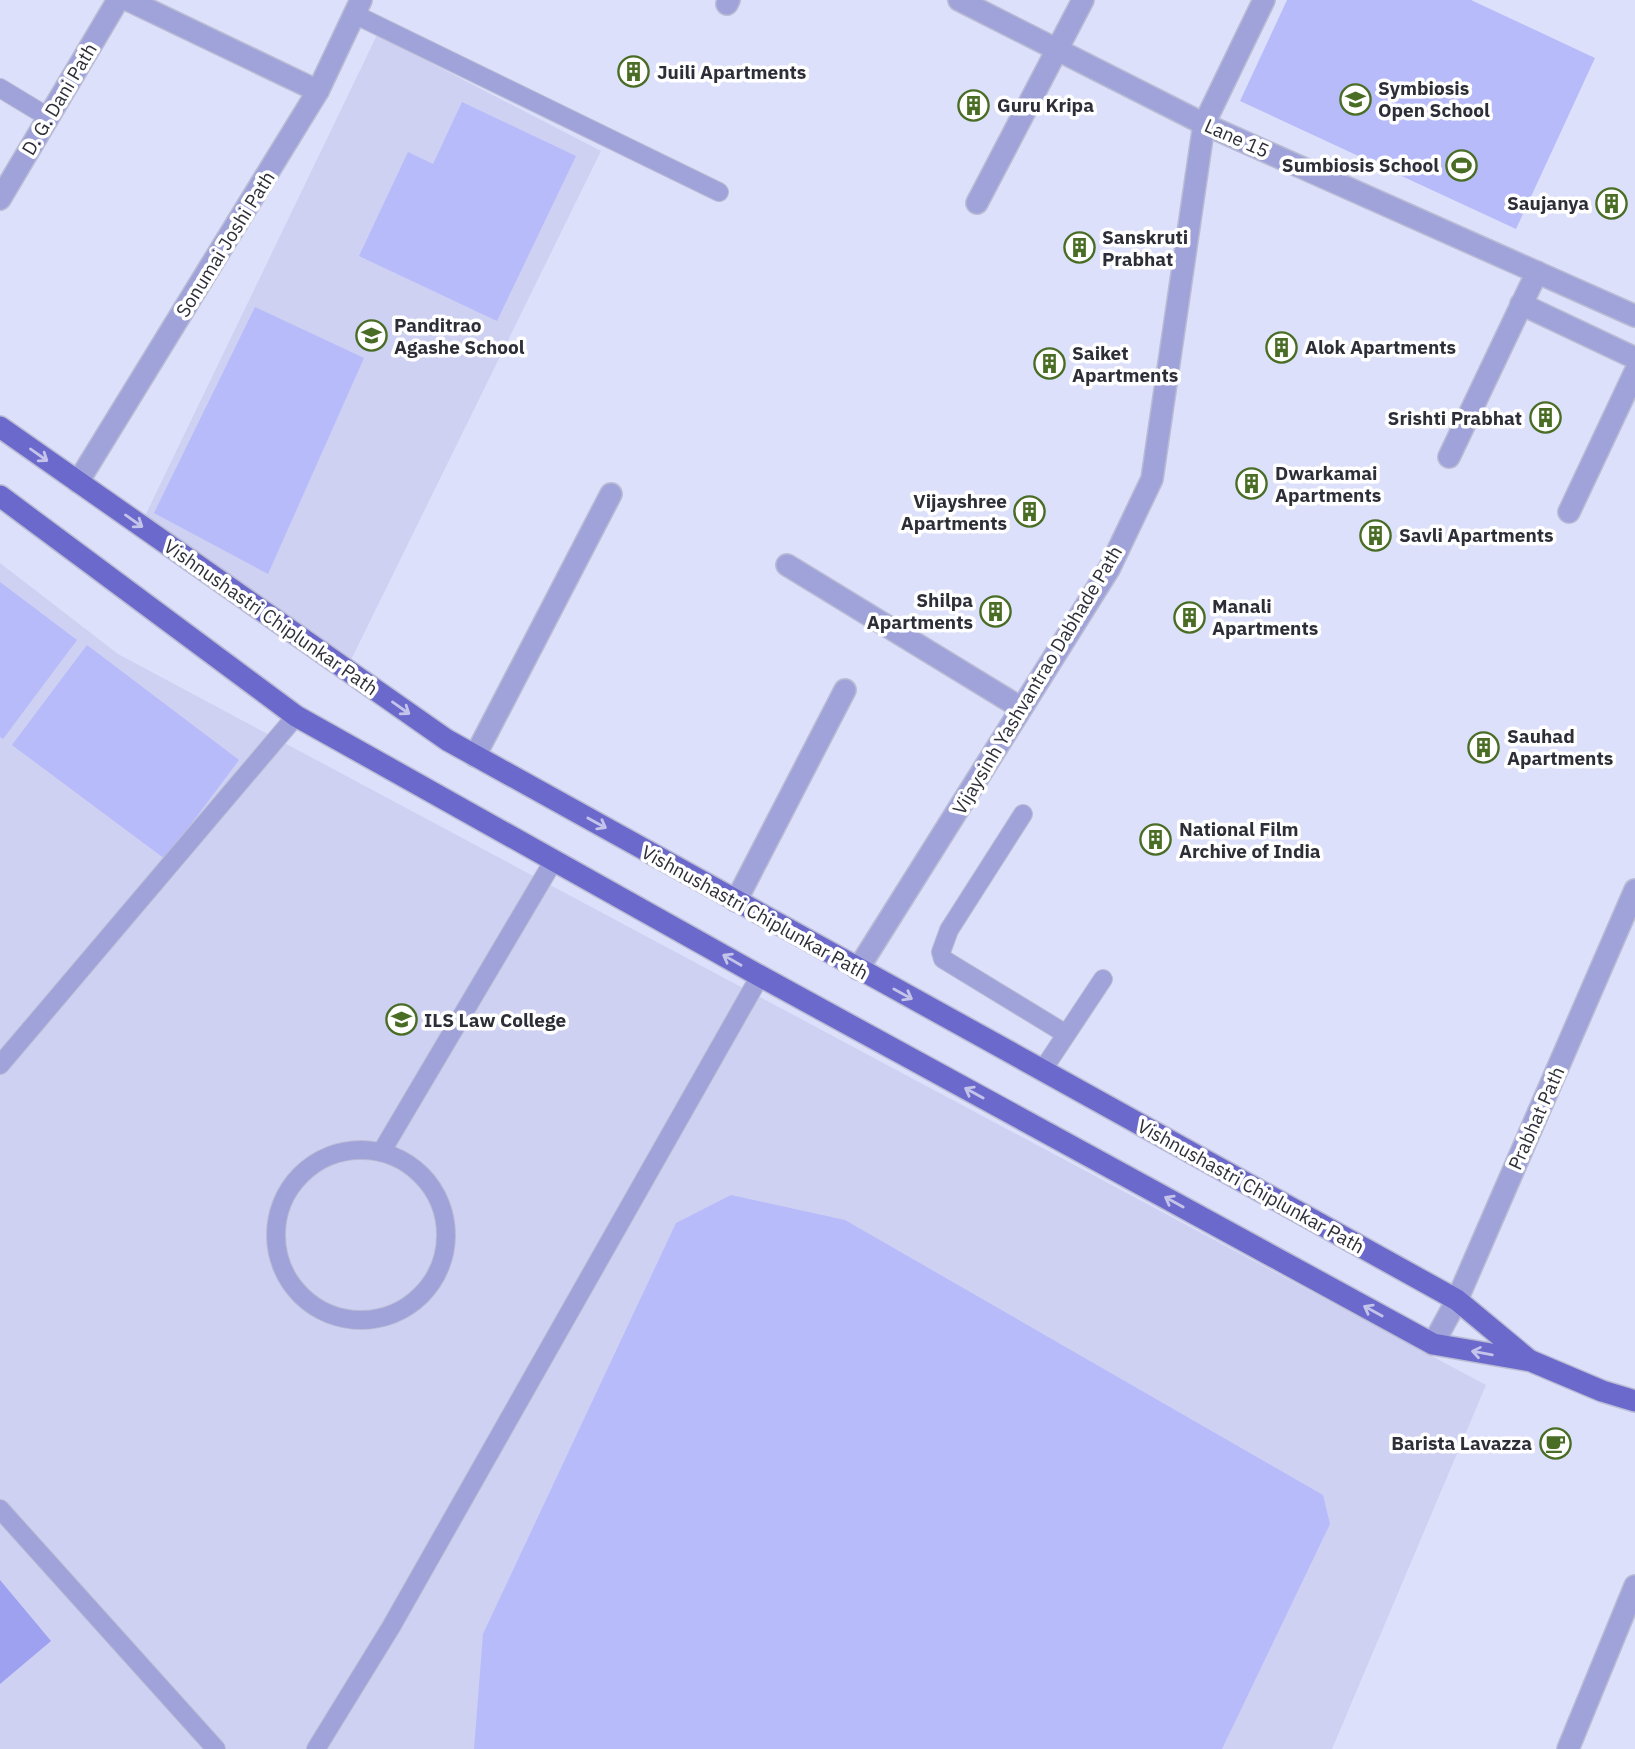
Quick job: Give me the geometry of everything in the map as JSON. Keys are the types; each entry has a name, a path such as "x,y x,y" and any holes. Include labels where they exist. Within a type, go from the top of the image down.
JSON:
{"main road":[{"name":"Vishnushastri Chiplunkar Path","path":"0,427 447,740 1457,1300 1531,1361"},
{"name":"Vishnushastri Chiplunkar Path","path":"0,496 296,716 760,976 1433,1344 1531,1361 1602,1391 1635,1401"}],"street":[{"name":"D. G. Dani Path","path":"0,199 118,0"},
{"path":"128,0 318,91"},
{"name":"Lane 15","path":"959,0 1204,124 1635,316"},
{"path":"977,203 1083,0"},
{"name":"Vijaysinh Yashvantrao Dabhade Path","path":"858,969 1108,569 1152,479 1204,124 1265,0"},
{"name":"Sonumai Joshi Path","path":"78,482 318,91 358,7"},
{"path":"1449,457 1537,272"},
{"path":"1521,303 1635,358"},
{"path":"1569,512 1635,372"},
{"path":"475,756 611,494"},
{"path":"786,565 1021,708"},
{"path":"736,901 845,690"},
{"name":"Prabhat Path","path":"1433,1344 1457,1300 1635,890"},
{"path":"1569,1749 1635,1586"}],"lane":[{"path":"358,7 719,192"},
{"path":"0,88 48,117"},
{"path":"0,1065 296,716"},
{"path":"1023,814 949,930 941,952 943,959 1066,1034"},
{"path":"382,1151 554,860"},
{"path":"316,1749 391,1628 760,976"},
{"path":"1042,1071 1103,978"},
{"path":"352,1150 382,1151 410,1164 431,1185 444,1212 447,1242 440,1271 423,1296 399,1313 370,1322 340,1319 313,1307 291,1286 279,1259 276,1230 283,1200 299,1175 324,1158 352,1150"},
{"path":"0,1509 216,1749"}],"shaded area":[{"name":"Sumbiosis School","path":"1287,0 1471,0 1595,58 1516,229 1240,101"},
{"name":"Panditrao Agashe School","path":"377,35 601,151 346,670 143,520"},
{"path":"462,102 576,156 497,321 359,256 408,152 433,164"},
{"path":"255,307 364,358 268,574 154,513"},
{"name":"ILS Law College","path":"0,563 118,654 1486,1385 1332,1749 0,1749"},
{"path":"0,582 77,640 3,739 0,737"},
{"path":"87,645 239,760 165,859 12,745"},
{"path":"731,1195 845,1220 1323,1495 1330,1524 1222,1749 474,1749 483,1634 676,1223"},
{"path":"0,1580 51,1641 0,1684"}],"place":[{"name":"Juili Apartments","path":"634,72"},
{"name":"Symbiosis Open School","path":"1355,99"},
{"name":"Guru Kripa","path":"974,105"},
{"name":"Sumbiosis School","path":"1462,165"},
{"name":"Saujanya","path":"1612,203"},
{"name":"Sanskruti Prabhat","path":"1079,248"},
{"name":"Panditrao Agashe School","path":"371,336"},
{"name":"Alok Apartments","path":"1282,347"},
{"name":"Saiket Apartments","path":"1049,364"},
{"name":"Srishti Prabhat","path":"1545,418"},
{"name":"Dwarkamai Apartments","path":"1252,484"},
{"name":"Vijayshree Apartments","path":"1030,512"},
{"name":"Savli Apartments","path":"1376,535"},
{"name":"Shilpa Apartments","path":"996,611"},
{"name":"Manali Apartments","path":"1189,617"},
{"name":"Sauhad Apartments","path":"1484,747"},
{"name":"National Film Archive of India","path":"1156,840"},
{"name":"ILS Law College","path":"401,1020"},
{"name":"Barista Lavazza","path":"1555,1443"}]}
